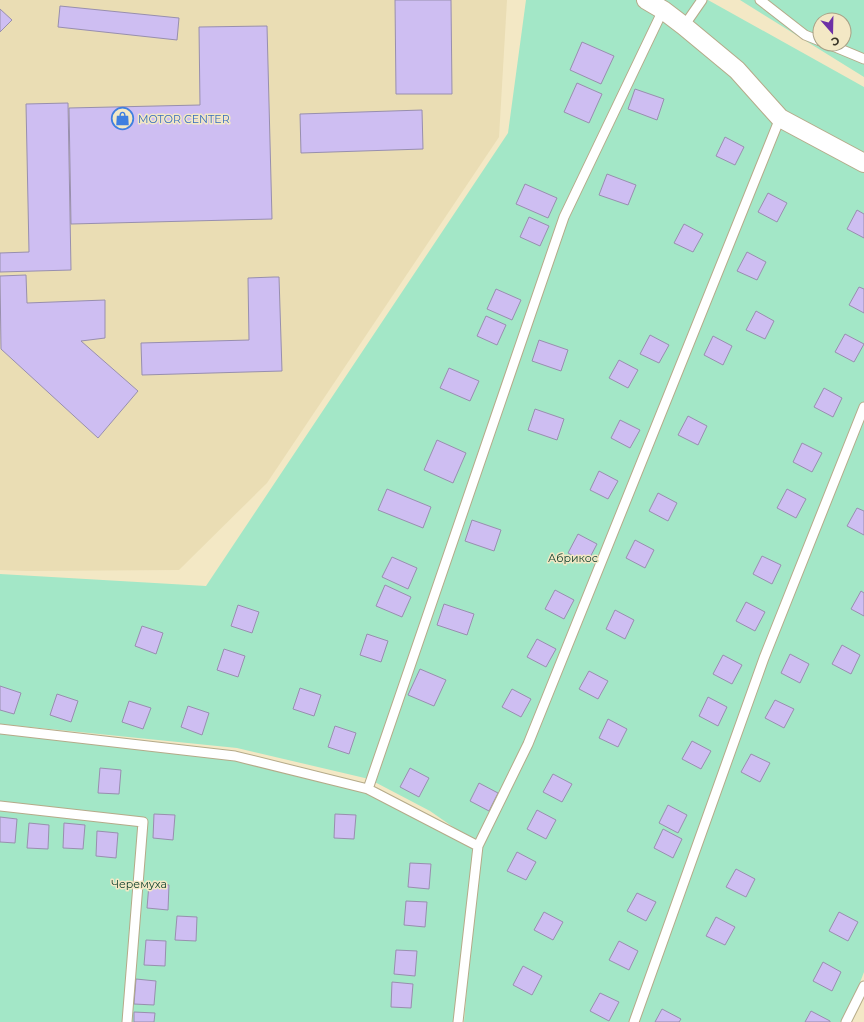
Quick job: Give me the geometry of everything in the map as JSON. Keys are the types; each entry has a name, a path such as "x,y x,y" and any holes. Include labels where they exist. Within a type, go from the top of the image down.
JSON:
{"street":[{"path":"646,0 663,10 738,70 780,118 864,163"}],"lane":[{"path":"684,26 702,0"},
{"path":"760,0 805,35 812,38"},
{"path":"368,789 564,217 663,10"},
{"path":"849,52 864,58"},
{"path":"458,1022 478,846 528,744 780,118"},
{"path":"634,1022 764,658 864,407"},
{"path":"0,729 235,756 368,789 478,846"},
{"path":"0,806 143,822 127,1022"},
{"path":"846,1022 864,986"}],"shaded area":[{"path":"0,0 507,0 499,137 267,483 179,570 0,570"}],"green space":[{"name":"Абрикос","path":"526,0 708,0 864,87 864,972 845,1022 464,1022 479,845 430,811 369,779 237,748 0,724 0,574 206,586 508,133"},
{"path":"740,0 864,0 864,77 824,52 852,52 852,12 812,12 812,45"},
{"name":"Черемуха","path":"0,729 235,756 368,789 478,846 458,1022 0,1022"}],"building":[{"path":"395,0 451,0 452,94 396,94"},
{"path":"60,6 179,18 177,40 58,27"},
{"path":"0,9 12,20 0,32"},
{"path":"267,26 272,219 71,224 69,108 200,105 199,27"},
{"path":"582,42 614,56 601,84 570,70"},
{"path":"577,83 602,94 589,123 564,112"},
{"path":"635,89 664,99 657,120 628,109"},
{"path":"68,103 71,270 0,272 0,253 29,252 26,104"},
{"path":"422,110 423,149 301,153 300,114"},
{"path":"725,137 744,147 735,165 716,156"},
{"path":"607,174 636,185 628,205 599,195"},
{"path":"525,184 557,198 548,218 516,204"},
{"path":"768,193 787,203 777,222 758,212"},
{"path":"857,210 864,214 864,238 847,229"},
{"path":"529,217 549,226 540,246 520,237"},
{"path":"684,224 703,234 693,252 674,243"},
{"path":"747,252 766,262 757,280 737,271"},
{"path":"26,275 27,303 105,300 105,338 81,341 138,391 98,438 1,349 0,276"},
{"path":"279,277 282,371 142,375 141,343 249,340 248,278"},
{"path":"859,287 864,289 864,313 849,305"},
{"path":"496,289 521,300 512,320 487,309"},
{"path":"756,311 774,321 765,339 746,330"},
{"path":"486,316 506,325 497,345 477,336"},
{"path":"845,334 864,344 854,362 835,352"},
{"path":"650,335 669,345 659,363 640,354"},
{"path":"713,336 732,346 723,365 704,355"},
{"path":"539,340 568,350 561,371 532,361"},
{"path":"619,360 638,370 628,388 609,378"},
{"path":"449,368 479,381 470,401 440,388"},
{"path":"824,388 842,398 833,417 814,407"},
{"path":"535,409 564,419 557,440 528,430"},
{"path":"688,416 707,426 698,445 678,435"},
{"path":"620,420 640,430 630,448 611,438"},
{"path":"437,440 466,453 453,483 424,470"},
{"path":"802,443 822,453 812,472 793,462"},
{"path":"599,471 618,481 608,499 590,490"},
{"path":"387,489 431,507 423,528 378,510"},
{"path":"787,489 806,499 796,518 777,508"},
{"path":"658,493 677,503 668,521 649,511"},
{"path":"857,508 864,511 864,535 847,526"},
{"path":"472,520 501,530 494,551 465,541"},
{"path":"578,534 597,544 587,563 568,553"},
{"path":"635,540 654,550 645,568 626,558"},
{"path":"762,556 781,565 772,584 753,574"},
{"path":"392,557 417,568 408,589 382,577"},
{"path":"385,585 411,597 402,617 376,606"},
{"path":"555,590 574,600 564,619 545,609"},
{"path":"861,591 864,593 864,616 851,609"},
{"path":"746,602 765,612 755,631 736,621"},
{"path":"444,604 474,614 467,635 437,625"},
{"path":"238,605 259,612 252,633 231,626"},
{"path":"615,610 634,620 625,639 606,629"},
{"path":"142,626 163,633 156,654 135,646"},
{"path":"367,634 388,641 381,662 360,655"},
{"path":"537,639 556,649 546,667 527,657"},
{"path":"842,645 860,655 851,674 832,664"},
{"path":"224,649 245,656 238,677 217,670"},
{"path":"790,654 809,664 800,683 781,673"},
{"path":"723,655 742,665 732,684 713,674"},
{"path":"420,669 446,680 434,706 408,695"},
{"path":"589,671 608,681 598,699 579,689"},
{"path":"0,686 21,693 14,714 0,710"},
{"path":"300,688 321,695 314,716 293,709"},
{"path":"512,689 531,699 521,717 502,707"},
{"path":"57,694 78,701 71,722 50,715"},
{"path":"708,697 727,707 718,726 699,716"},
{"path":"775,700 794,709 784,728 765,718"},
{"path":"129,701 151,708 143,729 122,722"},
{"path":"188,706 209,713 202,735 181,727"},
{"path":"608,719 627,729 618,747 599,738"},
{"path":"335,726 356,733 349,754 328,747"},
{"path":"692,741 711,751 701,769 682,759"},
{"path":"751,754 770,763 760,782 741,772"},
{"path":"100,768 121,770 119,794 98,793"},
{"path":"410,768 429,778 419,797 400,787"},
{"path":"553,774 572,784 562,802 543,792"},
{"path":"479,783 498,793 489,811 470,801"},
{"path":"668,805 687,815 678,833 659,823"},
{"path":"537,810 556,820 546,839 527,829"},
{"path":"154,814 175,815 173,840 153,838"},
{"path":"335,814 356,815 354,839 334,838"},
{"path":"0,817 17,819 15,843 0,842"},
{"path":"29,823 49,825 48,849 27,848"},
{"path":"64,823 85,825 83,849 63,848"},
{"path":"663,829 682,839 673,858 654,848"},
{"path":"97,831 118,833 116,858 96,856"},
{"path":"517,852 536,862 526,880 507,871"},
{"path":"410,863 431,864 429,889 408,887"},
{"path":"736,869 755,879 746,897 726,887"},
{"path":"149,884 169,885 168,910 147,908"},
{"path":"637,893 656,902 646,921 627,911"},
{"path":"406,901 427,902 425,927 404,925"},
{"path":"544,912 563,922 553,940 534,930"},
{"path":"839,912 858,922 848,941 829,931"},
{"path":"177,916 197,917 196,941 175,940"},
{"path":"716,917 735,927 725,945 706,936"},
{"path":"146,940 166,941 165,966 144,965"},
{"path":"619,941 638,951 629,970 609,960"},
{"path":"396,950 417,951 415,976 394,974"},
{"path":"823,962 841,972 832,991 813,981"},
{"path":"523,966 542,976 532,995 513,985"},
{"path":"136,979 156,981 154,1005 134,1004"},
{"path":"392,982 413,984 411,1008 391,1007"},
{"path":"600,993 619,1002 609,1021 590,1011"},
{"path":"662,1009 681,1019 679,1022 655,1022"},
{"path":"811,1011 830,1021 830,1022 805,1022"},
{"path":"134,1012 155,1013 154,1022 134,1022"}],"place":[{"name":"MOTOR CENTER","path":"123,119"}]}
